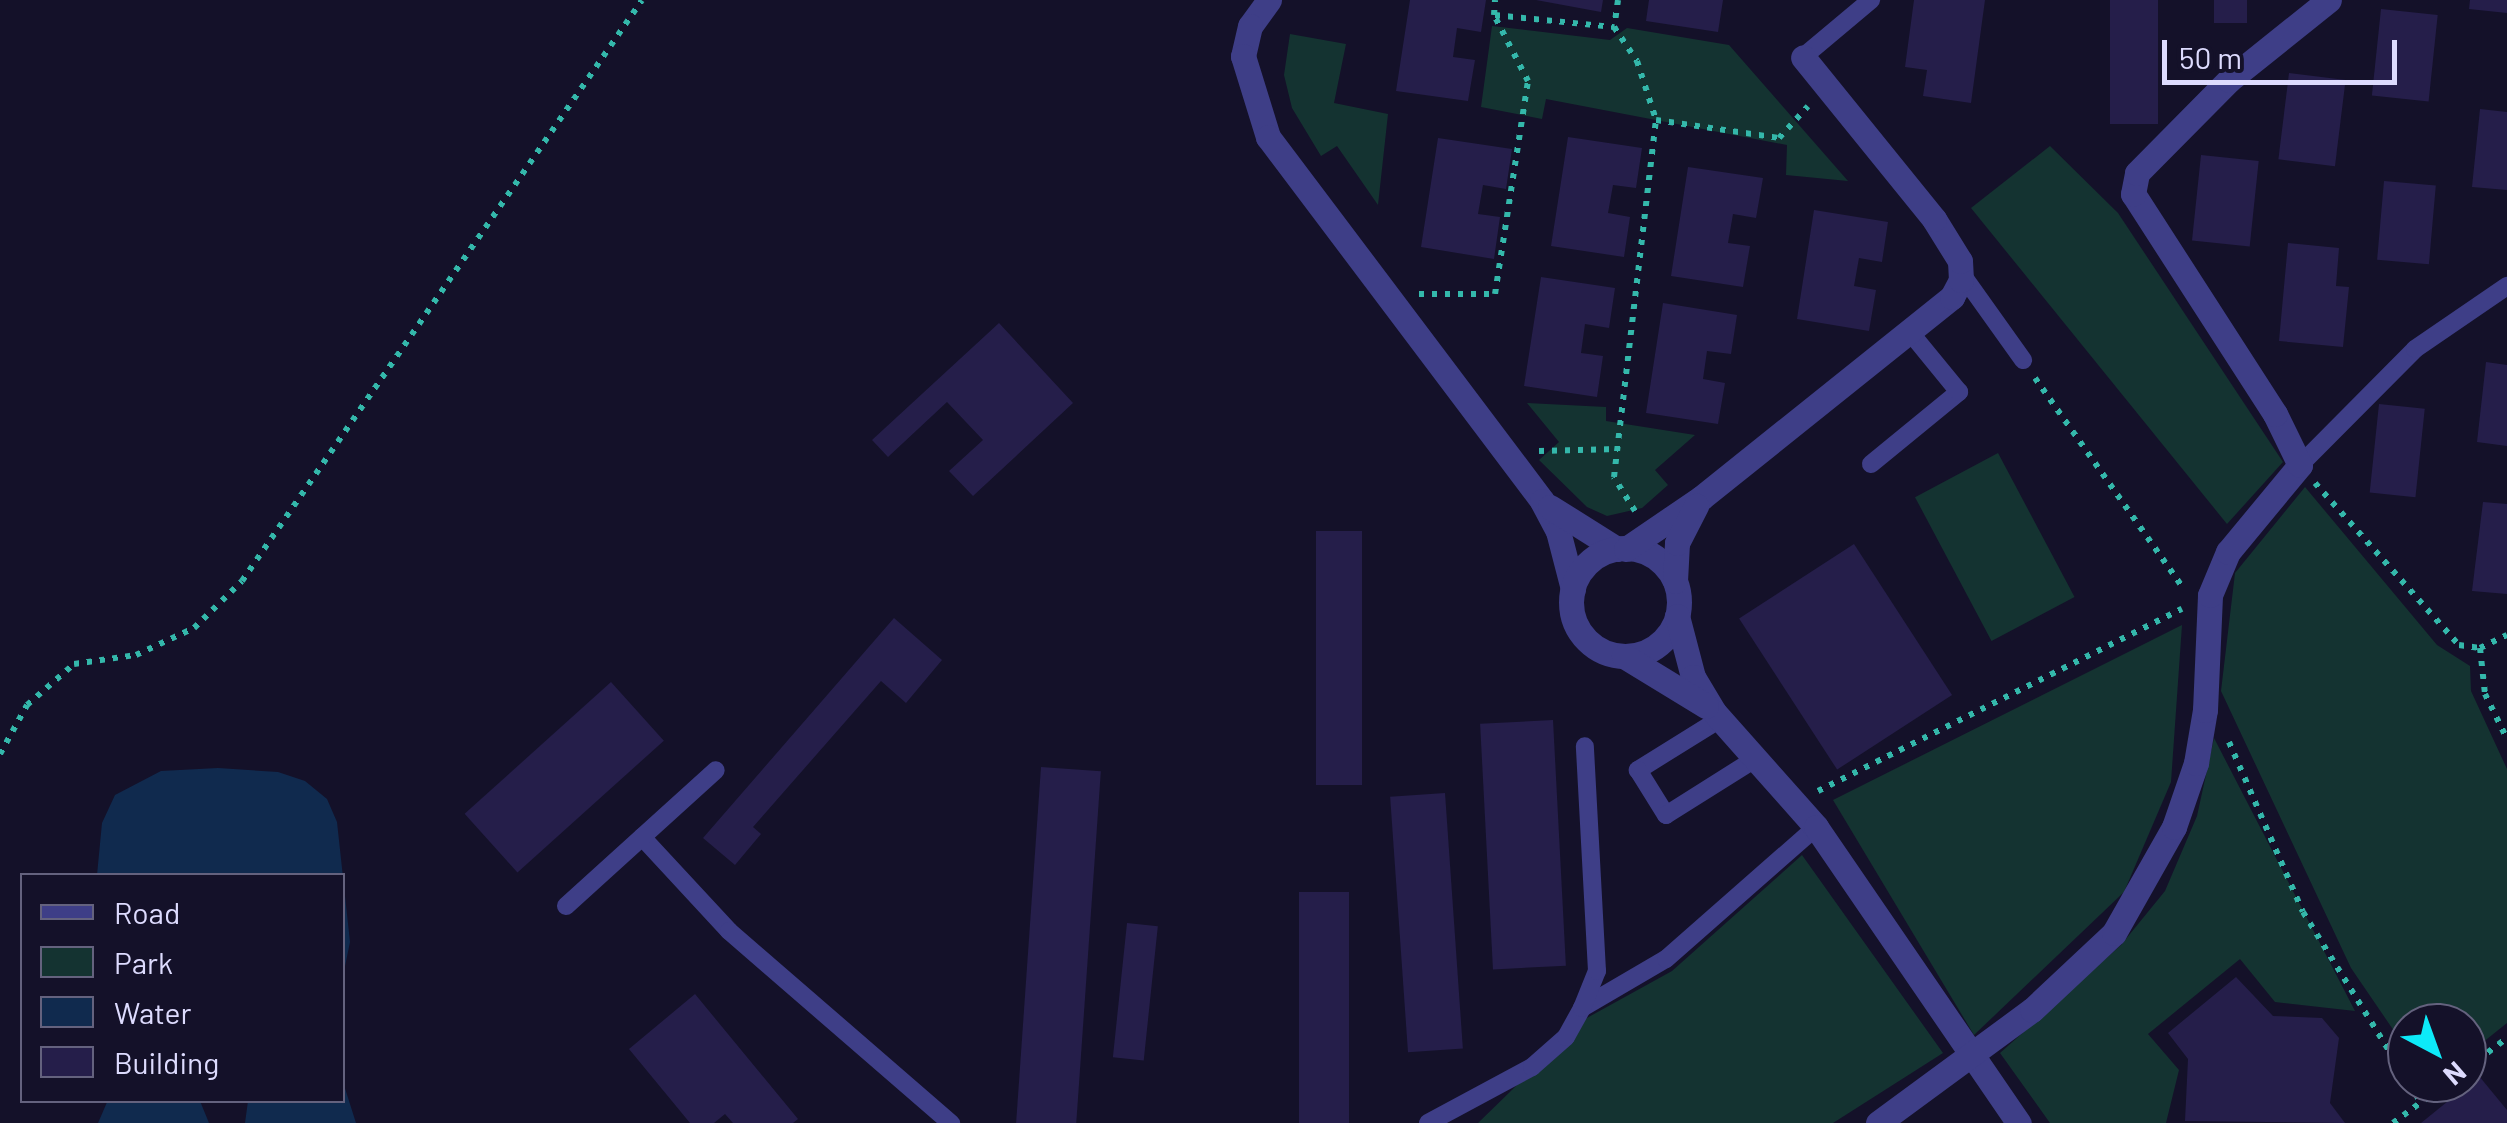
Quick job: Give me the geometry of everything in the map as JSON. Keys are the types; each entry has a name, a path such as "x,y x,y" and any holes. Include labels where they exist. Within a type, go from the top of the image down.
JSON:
{"street":[{"path":"1269,0 1250,26 1243,56 1250,92 1290,172 1542,500 1558,531 1579,631 1590,644 1624,656 1717,715"},
{"path":"1878,1123 2032,1010 2114,933 2148,882 2196,764 2210,595 2228,552 2300,465 2275,414 2133,194 2137,173 2229,80 2329,0"},
{"path":"1573,589 1585,565 1649,534 1702,498 1952,296 1960,273 1934,218 1802,58"},
{"path":"1702,498 1683,525 1674,581 1677,616 1693,677 1717,715 1816,828 1969,1057 2020,1123"},
{"path":"1542,500 1621,549 1651,554 1674,581"},
{"path":"1624,656 1658,645 1677,616"}],"lane":[{"path":"1802,58 1871,0"},
{"path":"1960,273 2022,360"},
{"path":"2300,465 2415,349 2507,286"},
{"path":"1870,464 1959,392 1909,331"},
{"path":"1717,715 1638,770 1666,815 1755,759"},
{"path":"1428,1123 1532,1067 1566,1038 1582,1008 1596,971 1584,746"},
{"path":"566,906 716,770"},
{"path":"1582,1008 1666,958 1816,828"},
{"path":"642,837 729,930 950,1123"}],"path":[{"path":"0,754 27,705 74,664 136,655 194,628 242,581 642,0"},
{"path":"1383,294 1495,294 1528,81 1494,15 1495,0"},
{"path":"1618,0 1614,28 1637,61 1656,120 1614,478 1649,534"},
{"path":"1494,15 1614,28"},
{"path":"1656,120 1780,138 1826,86"},
{"path":"1794,803 2194,603 2022,360"},
{"path":"1504,452 1618,449"},
{"path":"2300,465 2432,622 2459,645 2480,648 2507,635"},
{"path":"2480,648 2486,694 2507,740"},
{"path":"2226,734 2303,912 2387,1048"},
{"path":"2394,1123 2420,1103"}],"green space":[{"path":"1492,26 1610,40 1627,28 1729,45 1848,181 1786,175 1787,145 1546,99 1542,119 1481,107"},
{"path":"1290,34 1346,44 1334,103 1388,114 1378,205 1337,146 1321,156 1292,108 1284,75"},
{"path":"2050,146 2118,213 2283,462 2227,524 1971,208"},
{"path":"1527,403 1606,407 1606,421 1695,435 1655,470 1668,485 1642,508 1607,516 1587,507 1539,460 1559,442"},
{"path":"1998,453 2075,597 1992,641 1915,497"},
{"path":"2305,487 2437,645 2470,666 2471,691 2507,769 2507,1023 2487,1039 2487,1003 2387,1003 2387,1021 2351,968 2221,691 2235,573"},
{"path":"2182,625 2171,782 2124,892 1974,1035 1833,800"},
{"path":"2214,738 2355,1011 2275,1002 2240,959 2148,1034 2179,1070 2166,1123 2050,1123 2000,1053 2121,945 2165,891 2197,816"},
{"path":"1802,855 1943,1053 1833,1123 1478,1123 1585,1019 1672,971"}],"water":[{"path":"218,768 278,772 305,781 327,799 337,822 343,873 97,873 102,823 115,795 161,771"},
{"path":"345,896 350,942 345,966"},
{"path":"345,1088 356,1123 245,1123 248,1103 345,1103"},
{"path":"107,1103 201,1103 209,1123 98,1123"}],"building":[{"path":"1410,0 1486,0 1481,32 1457,28 1453,57 1475,60 1468,101 1396,91"},
{"path":"1536,0 1603,0 1601,12"},
{"path":"1649,0 1723,0 1718,32 1646,21"},
{"path":"1914,0 1985,0 1971,103 1923,96 1927,70 1905,67"},
{"path":"2110,0 2158,0 2158,124 2110,124"},
{"path":"2214,0 2247,0 2247,23 2214,23"},
{"path":"2470,0 2507,0 2507,13 2469,9"},
{"path":"2381,9 2438,15 2429,101 2372,96"},
{"path":"2289,73 2346,80 2335,166 2278,159"},
{"path":"2480,109 2507,112 2507,190 2472,187"},
{"path":"1568,137 1642,148 1636,188 1613,185 1608,213 1630,217 1624,257 1551,246"},
{"path":"1438,138 1512,149 1506,189 1483,185 1478,214 1500,217 1494,259 1421,247"},
{"path":"2201,155 2259,161 2250,247 2192,241"},
{"path":"1688,167 1763,178 1756,218 1733,214 1728,243 1750,246 1743,287 1671,276"},
{"path":"2384,181 2436,186 2429,264 2377,260"},
{"path":"1814,210 1888,222 1882,262 1859,258 1854,286 1876,290 1869,331 1797,319"},
{"path":"2288,243 2339,248 2336,286 2349,287 2343,347 2279,341"},
{"path":"1541,277 1615,288 1609,328 1585,324 1581,353 1603,356 1597,397 1524,386"},
{"path":"1663,303 1737,315 1731,354 1707,351 1703,379 1725,383 1718,424 1646,413"},
{"path":"999,323 1073,403 973,496 949,471 983,440 947,402 888,457 872,440"},
{"path":"2486,362 2507,365 2507,446 2477,442"},
{"path":"2379,404 2425,409 2415,497 2370,493"},
{"path":"2483,502 2507,504 2507,594 2472,591"},
{"path":"1316,531 1362,531 1362,785 1316,785"},
{"path":"1854,544 1952,695 1837,770 1739,619"},
{"path":"894,618 942,660 906,703 881,681 753,827 761,834 735,865 703,838"},
{"path":"611,682 664,741 517,873 465,814"},
{"path":"1553,720 1566,966 1493,969 1480,724"},
{"path":"1041,767 1101,771 1076,1123 1016,1123"},
{"path":"1445,793 1463,1048 1408,1052 1390,797"},
{"path":"1299,892 1349,892 1349,1123 1299,1123"},
{"path":"1127,923 1158,926 1144,1061 1113,1057"},
{"path":"2236,977 2273,1016 2322,1018 2339,1038 2330,1103 2345,1123 2185,1121 2188,1059 2168,1033"},
{"path":"695,994 798,1119 793,1123 733,1123 725,1114 714,1123 690,1123 629,1049"},
{"path":"2487,1086 2507,1110 2507,1123 2421,1123 2446,1103 2487,1103"}]}
